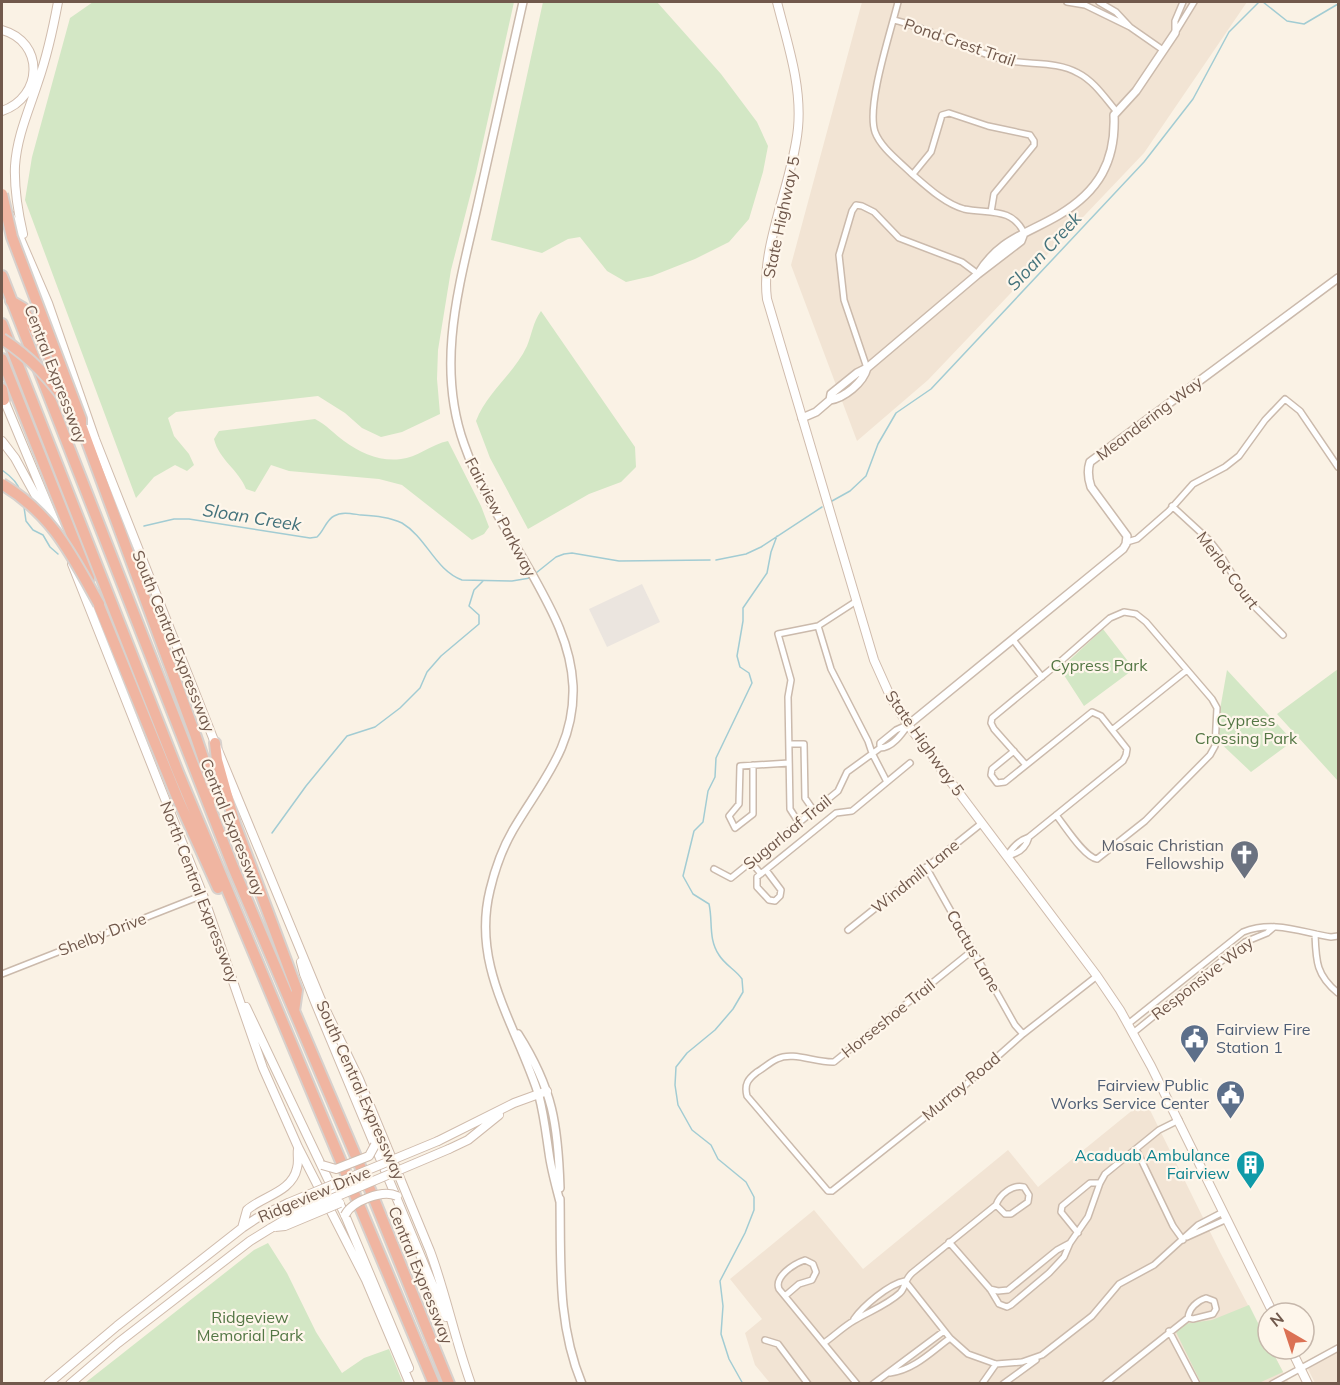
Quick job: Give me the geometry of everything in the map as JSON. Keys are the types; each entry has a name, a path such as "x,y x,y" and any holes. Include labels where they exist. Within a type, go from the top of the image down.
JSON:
{"highway":[{"path":"2,196 12,237 81,419 85,423"},
{"name":"Central Expressway","path":"2,276 247,902 401,1264 449,1383"},
{"path":"11,301 23,308 85,423 214,790 209,805"},
{"name":"Central Expressway","path":"2,324 178,772 276,1011 343,1164 434,1383"},
{"path":"2,339 41,369 85,423"},
{"path":"2,359 177,797 276,1011"},
{"path":"2,484 32,505 52,525 99,604"},
{"path":"215,743 217,760 235,824 297,990 294,1012"}],"main road":[{"path":"26,248 16,202 15,165 24,120 44,63 58,2"},
{"name":"State Highway 5","path":"777,2 796,82 799,126 795,152 769,258 766,292 855,602 880,674 891,698 908,725 1097,976 1128,1024 1179,1120 1267,1301"},
{"path":"2,30 14,35 22,42 32,58 34,72 31,86 26,94 11,108 2,111"},
{"name":"South Central Expressway","path":"2,196 48,303 85,423 215,743 333,1027 363,1088 423,1232 441,1279 459,1349 471,1383"},
{"name":"North Central Expressway","path":"2,394 70,558 203,895 263,1068 298,1147 366,1280 410,1383"},
{"path":"2,441 15,458 70,558"},
{"path":"298,944 304,974 459,1349"},
{"path":"235,984 332,1185 415,1383"},
{"name":"Ridgeview Drive","path":"48,1383 169,1285 257,1218 457,1133 514,1102 547,1091"},
{"name":"Ridgeview Drive","path":"70,1383 250,1241 270,1228 292,1215 338,1200 468,1140 514,1102"},
{"path":"322,1165 336,1169 369,1156 375,1145"},
{"path":"242,1228 247,1210 288,1185 294,1178 297,1170 298,1147"},
{"path":"345,1215 350,1206 382,1193 389,1192 397,1196"},
{"path":"169,1285 178,1297"},
{"path":"1297,1361 1308,1383"}],"street":[{"name":"Fairview Parkway","path":"523,2 455,299 450,359 455,411 462,440 472,466 550,607 571,657 573,705 568,728 558,757 548,776 511,833 500,857 486,915 487,952 494,983 538,1094 560,1202"},
{"path":"898,2 872,107 875,132 881,144 947,201 962,208 1013,217 1024,234"},
{"path":"1066,2 1085,5 1130,27 1163,50"},
{"path":"1099,2 1116,12 1130,27"},
{"path":"1175,33 1175,21 1183,2"},
{"path":"802,418 816,412 830,400 831,394 867,368 978,274 986,260 1016,236 1059,215 1086,194 1103,172 1112,153 1115,136 1114,115 1136,91 1194,2"},
{"name":"Pond Crest Trail","path":"894,20 1002,59 1054,66 1077,72 1088,80 1117,111"},
{"path":"913,174 931,152 942,116 949,113 988,126 1030,135 1034,145 994,194 991,212"},
{"path":"867,368 844,300 839,255 852,211 856,205 874,212 899,238 962,262 978,274"},
{"name":"Meandering Way","path":"1127,542 1125,533 1091,487 1088,474 1090,462 1338,278"},
{"path":"908,725 1123,549 1127,542 1137,539 1193,484 1225,467 1239,456 1264,420 1286,399 1300,411 1338,467"},
{"name":"Merlot Court","path":"1172,506 1209,540 1255,607 1283,635"},
{"path":"799,823 790,809 788,697 791,680 778,634 818,626 855,602"},
{"path":"1026,765 994,729 991,723 992,718 1110,618 1124,612 1136,614 1146,622 1217,708 1215,747 1210,755 1145,821 1097,859 1092,858 1056,815"},
{"path":"818,626 831,669 887,782"},
{"path":"1014,640 1042,677"},
{"path":"1112,730 1187,670"},
{"path":"1007,856 1011,849 1123,761 1127,749 1101,716 1092,712 1005,782 997,783 991,775 992,769 1014,751"},
{"name":"Sugarloaf Trail","path":"714,870 731,878 838,791 847,772 880,748 880,743 896,730 908,725"},
{"path":"789,744 804,744 805,798 814,811"},
{"path":"753,765 753,814 735,828 729,816 739,804 740,766 753,765 789,763"},
{"path":"751,862 763,872 781,890 780,896 775,901 769,900 758,887 757,877 763,872 836,813 852,811 910,764"},
{"name":"Windmill Lane","path":"848,930 982,822"},
{"name":"Cactus Lane","path":"926,867 1023,1034"},
{"name":"Shelby Drive","path":"2,974 203,895"},
{"name":"Responsive Way","path":"1128,1024 1243,932 1264,926 1274,927"},
{"path":"1274,927 1338,936"},
{"name":"Responsive Way","path":"1133,1033 1245,942 1267,933 1274,927"},
{"path":"1315,934 1316,959 1321,974 1338,993"},
{"name":"Horseshoe Trail","path":"824,1188 747,1096 745,1088 750,1078 779,1058 790,1056 819,1062 834,1062 973,950"},
{"name":"Murray Road","path":"824,1188 832,1191 1097,976"},
{"name":"Fairview Parkway","path":"505,1011 534,1061 547,1091 558,1136 563,1315 570,1350 582,1383"},
{"path":"949,1242 990,1289 999,1304 1011,1305 1064,1257 1070,1243 1088,1217 1100,1183 1110,1169 1159,1130 1179,1120"},
{"path":"1136,1149 1173,1226 1185,1239"},
{"path":"1078,1233 1063,1215 1062,1206 1090,1182 1100,1183"},
{"path":"854,1320 861,1310 891,1286 905,1281 1017,1185 1024,1187 1029,1195 1028,1202 1011,1215 1005,1214 996,1205"},
{"path":"1003,1383 1092,1316 1119,1284 1154,1265 1198,1225 1225,1215"},
{"path":"990,1289 1008,1290 1057,1250 1070,1243"},
{"path":"784,1296 799,1284 812,1281 816,1272 813,1264 802,1261 778,1279 777,1285 784,1296 857,1383"},
{"path":"905,1281 950,1338 968,1354 996,1364 1022,1362 1042,1355"},
{"path":"824,1343 854,1320 880,1307 898,1294 903,1290 905,1281"},
{"path":"1105,1383 1188,1318 1191,1308 1202,1299 1211,1299 1216,1305 1215,1312 1210,1316 1188,1318"},
{"path":"873,1383 890,1373 898,1364 944,1331"},
{"path":"1169,1331 1197,1383"},
{"path":"890,1373 903,1371 950,1338"},
{"path":"765,1340 778,1344 808,1383"},
{"path":"1272,1383 1301,1370 1338,1348"},
{"path":"982,1383 996,1364"}],"shaded area":[{"name":"Sloan Creek","path":"862,2 1247,2 1144,153 928,380 857,441 791,265"},
{"path":"642,584 660,622 607,647 589,609"},
{"path":"1145,1100 1256,1320 1256,1361 1277,1361 1289,1383 770,1383 755,1365 745,1333 762,1319 730,1279 814,1210 863,1269 1008,1150 1038,1187"},
{"path":"1338,1351 1338,1383 1315,1383 1308,1369"}],"green space":[{"path":"93,2 514,2 476,173 451,270 438,350 437,379 440,414 402,432 381,437 362,428 345,413 318,396 176,412 168,418 174,436 189,454 194,465 187,471 175,465 154,477 136,498 25,200 32,157 70,18"},
{"path":"543,2 657,2 721,74 757,122 768,146 749,219 729,242 695,259 652,276 626,282 607,271 580,237 568,239 542,253 491,240"},
{"path":"541,311 635,447 636,467 621,482 589,494 528,529 490,458 476,421 487,401 522,356"},
{"path":"315,419 357,449 371,456 386,459 407,458 448,441 481,506 489,527 484,534 472,540 402,485 379,479 289,471 271,465 255,492 246,489 239,476 220,453 214,439 219,431"},
{"name":"Cypress Park","path":"1103,629 1134,669 1084,706 1060,669"},
{"name":"Cypress Crossing Park","path":"1338,669 1338,781 1277,714"},
{"name":"Cypress Crossing Park","path":"1227,670 1293,741 1251,772 1215,738"},
{"name":"Ridgeview Memorial Park","path":"268,1243 287,1273 316,1332 342,1373 364,1358 389,1349 403,1383 85,1383 254,1250"},
{"path":"1249,1305 1256,1319 1256,1361 1277,1361 1283,1372 1259,1383 1201,1383 1176,1332 1183,1324 1212,1320"}],"waterway":[{"name":"Sloan Creek","path":"832,501 850,491 866,476 878,444 896,413 931,389 1144,162 1193,99 1229,32 1259,2"},
{"name":"Sloan Creek","path":"1263,2 1287,21 1304,24 1338,4"},
{"name":"Sloan Creek","path":"2,470 10,476 20,491"},
{"name":"Sloan Creek","path":"24,507 26,521 33,530 43,535 50,547 58,554"},
{"name":"Sloan Creek","path":"716,560 746,554 761,547 822,507"},
{"name":"Sloan Creek","path":"144,526 174,519 189,519 310,538 317,537 329,520 337,514 377,516 397,521 411,529 438,562 462,580 512,581 530,578"},
{"path":"743,1384 729,1359 721,1334 723,1306 720,1281 745,1233 754,1210 754,1197 746,1182 718,1159 711,1145 692,1130 678,1105 675,1085 676,1067 687,1053 715,1030 733,1009 743,992 742,979 721,959 713,943 709,904 693,894 683,876 694,831 703,822 708,791 715,777 716,758 752,683 749,673 740,667 737,656 743,608 767,573 777,536"},
{"name":"Sloan Creek","path":"536,573 556,557 572,553 619,561 710,560"},
{"path":"272,833 306,786 347,736 375,727 400,708 420,688 427,672 441,656 479,624 479,615 469,606 474,590 483,581"}],"place":[{"name":"Mosaic Christian Fellowship","path":"1245,880"},
{"name":"Fairview Fire Station 1","path":"1195,1064"},
{"name":"Fairview Public Works Service Center","path":"1230,1120"},
{"name":"Acaduab Ambulance Fairview","path":"1251,1190"}]}
